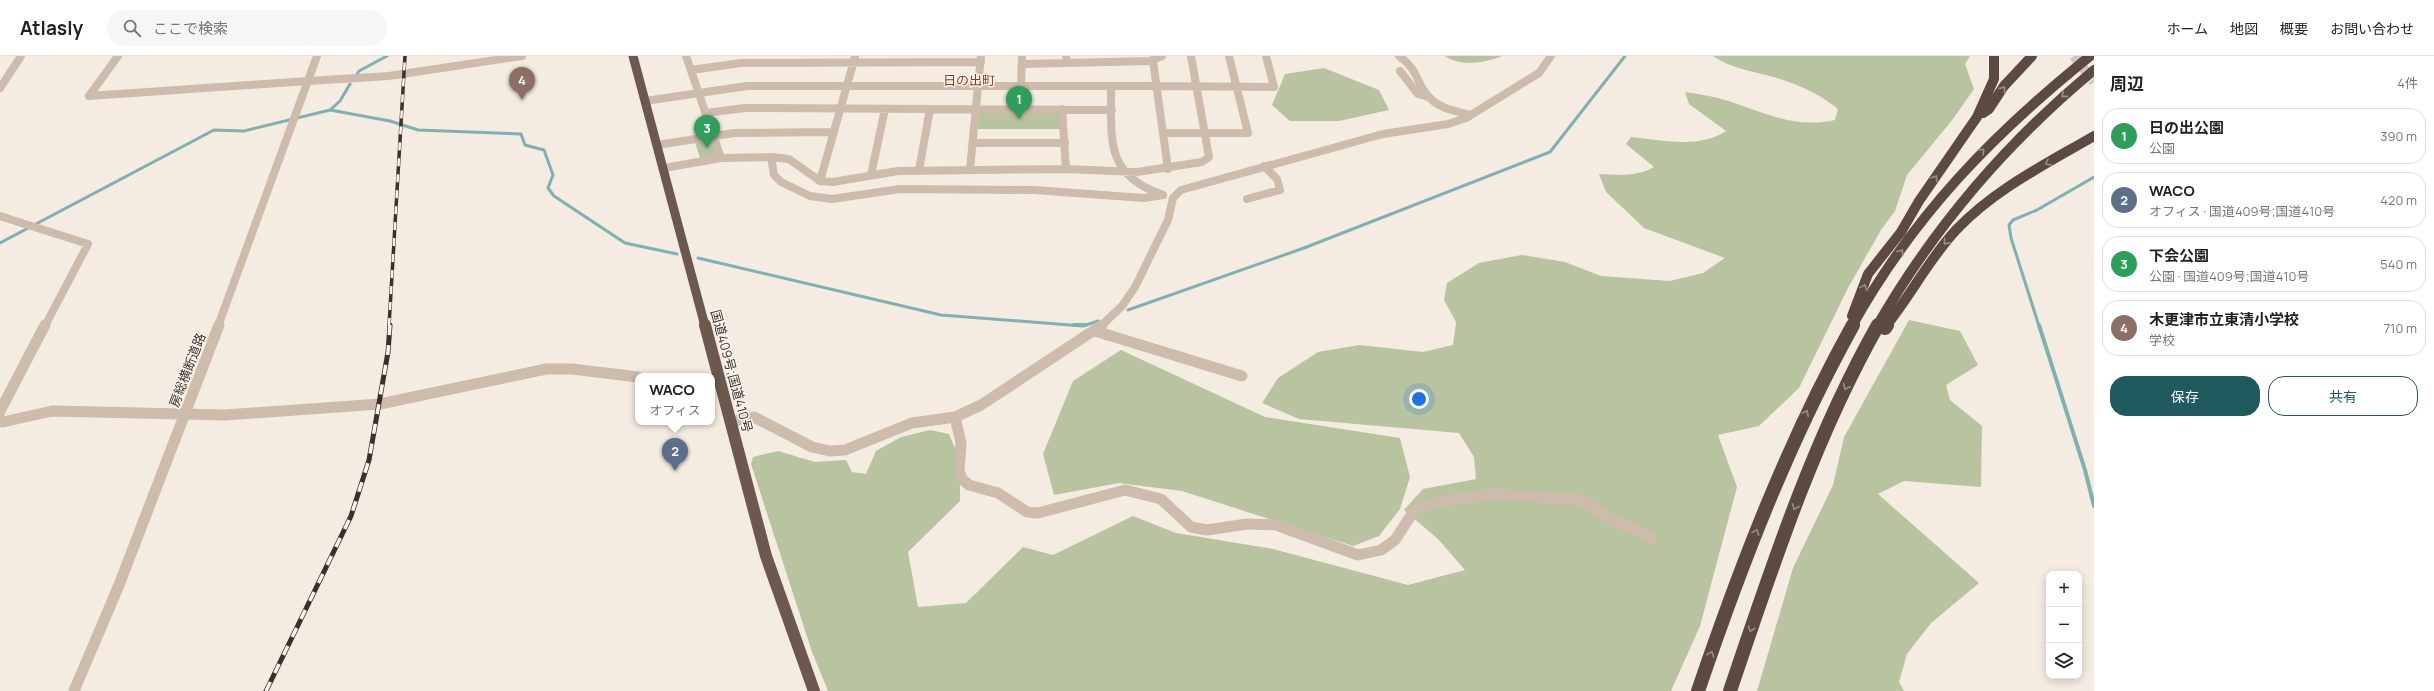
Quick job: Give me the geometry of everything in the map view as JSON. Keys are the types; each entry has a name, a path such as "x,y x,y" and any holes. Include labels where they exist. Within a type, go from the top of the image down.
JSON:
{"highway":[{"name":"国道409号;国道410号","path":"633,56 664,168 713,373"},
{"path":"1840,349 1868,274 1901,232 1919,201 1977,117 1994,78 1994,56"},
{"path":"1977,117 1989,109 2004,86 2032,56"},
{"path":"1698,691 1790,443 1840,349 1878,283 1940,198 1974,160 2020,113 2090,56"},
{"path":"1730,691 1781,541 1837,405 1859,360 1898,292 1929,243 1992,166 2037,119 2094,70"},
{"path":"2065,153 2094,125"},
{"path":"1859,360 1887,326 1942,246 1967,219 2013,183 2094,136"},
{"name":"国道409号;国道410号","path":"717,389 731,422 766,556 814,691"}],"street":[{"path":"0,88 21,56"},
{"path":"118,56 89,96 308,81 349,81 404,75 522,56"},
{"name":"房総横断道路","path":"74,691 119,585 183,414 247,252 317,56"},
{"path":"686,56 721,158"},
{"path":"1021,85 1022,60 1153,61 1162,56"},
{"path":"664,168 721,158 771,157 789,160 820,181 833,182 871,175 919,170 1066,169 1124,170 1137,172 1153,168 1168,168 1208,159 1205,133 1191,56"},
{"path":"1163,133 1248,133 1229,56"},
{"path":"645,101 747,86 848,84 1274,87 1266,56"},
{"path":"1399,56 1415,68 1428,97 1434,103 1470,115"},
{"path":"731,422 754,417 798,442 830,450 845,450 912,423 955,417 981,405 1095,331 1122,306 1130,296 1168,220 1173,198 1190,186 1383,134 1453,123 1470,115 1539,72 1551,56"},
{"path":"691,70 741,63 854,59 981,59 970,169"},
{"path":"820,181 854,59"},
{"path":"1153,61 1168,168"},
{"path":"1400,71 1418,94 1428,97"},
{"path":"1111,86 1114,150 1124,170 1149,190 1173,198"},
{"path":"706,113 745,108 1112,110"},
{"path":"871,175 885,109"},
{"path":"919,170 930,109"},
{"path":"1062,109 1066,169"},
{"path":"657,145 714,136 760,132 834,132"},
{"path":"973,143 1065,142"},
{"path":"771,157 774,175 781,182 810,196 832,199 900,189 1034,190 1144,198 1163,195"},
{"path":"1248,199 1253,194 1270,194 1280,190 1277,179 1264,166"},
{"path":"0,216 88,244 0,411"},
{"path":"1095,331 1242,376"},
{"path":"0,419 3,422 52,411 225,414 380,404 546,369 572,369 635,377"},
{"path":"955,417 961,443 959,471 962,479 969,485 998,493 1027,512 1038,513 1125,490 1161,499 1182,520 1192,526 1208,530 1247,524 1276,525 1332,547 1358,555 1380,550 1395,540 1415,509 1442,501 1495,494 1581,500 1616,522 1633,528 1652,539"}],"green space":[{"path":"1445,56 1502,56 1481,62 1465,63 1458,62"},
{"path":"1713,56 1970,56 1965,64 1974,89 1953,119 1907,175 1895,211 1881,230 1848,288 1799,388 1759,426 1718,435 1737,487 1700,626 1671,691 828,691 812,652 751,464 753,457 778,451 815,462 846,460 852,472 866,474 876,451 901,437 930,430 949,434 955,448 960,450 960,501 908,552 918,607 966,603 1023,547 1053,555 1133,516 1176,533 1273,549 1408,585 1465,570 1438,539 1404,510 1423,489 1476,479 1474,457 1459,433 1299,419 1262,403 1278,378 1318,352 1360,345 1423,352 1453,345 1456,322 1444,300 1447,283 1479,263 1522,255 1565,262 1601,276 1670,281 1703,273 1725,258 1644,228 1606,192 1599,174 1634,174 1654,167 1626,144 1631,137 1692,142 1715,137 1726,131 1689,104 1685,92 1720,99 1792,121 1820,122 1835,120 1838,109 1820,96 1800,86 1730,65"},
{"path":"1324,68 1379,90 1389,110 1339,121 1290,121 1272,105 1285,74"},
{"path":"977,109 1062,109 1064,129 975,129"},
{"path":"714,136 721,158 701,161 694,139"},
{"path":"1909,320 1960,331 1978,365 1946,385 1950,400 1982,426 1981,487 1904,481 1878,494 1979,583 1931,623 1907,654 1899,682 1904,691 1757,691 1793,568 1833,485 1844,437"},
{"path":"1121,350 1265,417 1400,438 1410,477 1400,509 1379,536 1353,546 1182,491 1119,483 1054,495 1043,454 1073,381"}],"waterway":[{"path":"355,77 359,71 387,56"},
{"path":"1128,310 1304,248 1550,152 1625,56"},
{"path":"330,110 340,101 350,84"},
{"path":"0,243 214,130 244,131 330,110"},
{"path":"330,110 390,121 418,130 521,134 525,145 544,150 553,175 548,188 554,196 625,243 677,254"},
{"path":"2039,326 2011,238 2009,225 2013,220 2037,210 2094,177"},
{"path":"698,258 941,315 1083,326 1098,321"},
{"path":"1074,325 1085,325"},
{"path":"2039,325 2085,470 2094,506"}],"tunnel":[{"path":"2074,56 2094,82"}],"railway":[{"path":"389,326 405,56"},
{"path":"266,691 351,516 369,460 388,352 390,325"}],"place":[{"name":"木更津市立東清小学校","path":"522,100"},
{"name":"日の出公園","path":"1019,119"},
{"name":"下会公園","path":"707,148"},
{"name":"WACO","path":"675,471"}],"district":[{"name":"日の出町","path":"969,80"}]}
